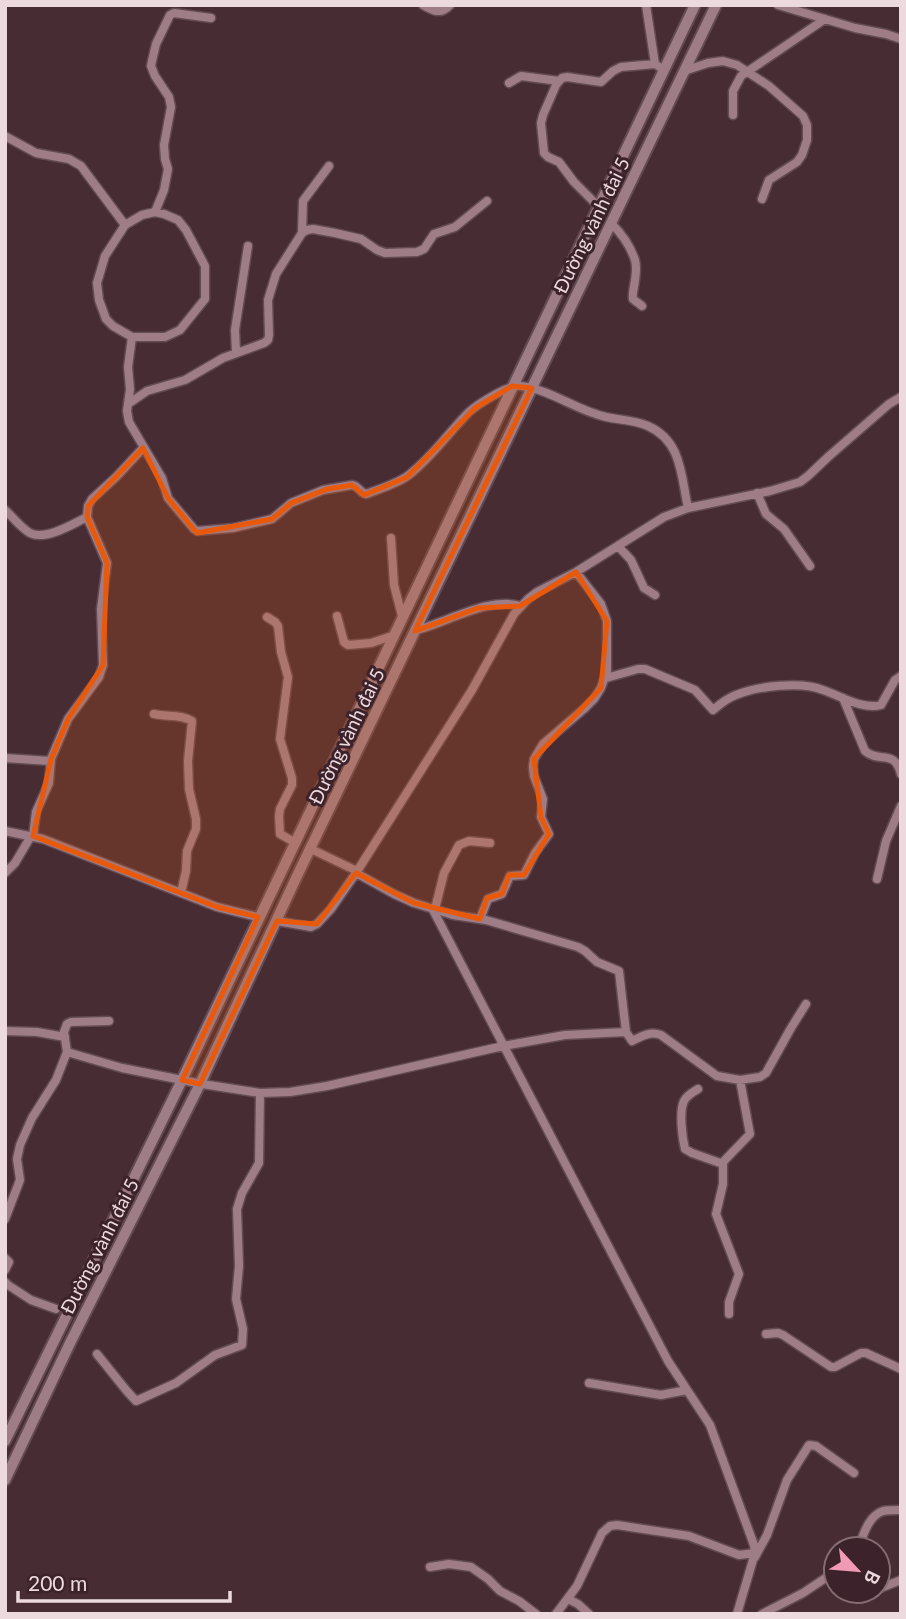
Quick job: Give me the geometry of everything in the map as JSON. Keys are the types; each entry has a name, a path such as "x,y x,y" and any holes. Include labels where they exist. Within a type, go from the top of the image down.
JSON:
{"main road":[{"name":"Đường vành đai 5","path":"5,1441 182,1080 598,206 659,67 695,5"},
{"name":"Đường vành đai 5","path":"5,1480 71,1341 200,1084 716,5"},
{"path":"57,1334 71,1341"}],"street":[{"path":"423,5 435,11 443,11 450,5"},
{"path":"509,83 520,76 559,81 567,77 601,82 616,68 659,67 646,5"},
{"path":"778,5 901,39"},
{"path":"155,212 164,190 168,169 164,145 171,107 169,97 151,66 156,44 170,15 174,13 211,18"},
{"path":"733,116 733,91 741,76 825,19"},
{"path":"684,71 723,61 737,65 769,86 803,116 807,125 807,140 802,155 797,162 769,180 762,199"},
{"path":"559,81 541,119 544,153 561,164 574,182 598,206"},
{"path":"5,136 36,153 69,159 81,166 125,225"},
{"path":"302,233 303,201 329,166"},
{"path":"128,404 147,391 185,380 218,360 268,340 268,300 276,274 302,233 307,230 361,239 385,253 417,252 424,249 434,234 455,227 487,201"},
{"path":"155,212 178,220 205,265 205,299 174,334 165,337 132,337 106,319 99,300 97,283 105,256 125,225 142,215 155,212"},
{"path":"611,223 626,239 635,261 637,275 632,295 642,306"},
{"path":"236,352 235,330 248,246"},
{"path":"132,337 128,360 130,389 127,417 162,478 168,498 194,529 201,531 233,528 272,519 291,503 323,490 352,485 366,494 407,477 470,412 512,386 550,393 568,404 603,416 646,425 659,432 675,449 688,508"},
{"path":"276,921 311,927 331,909 478,681 508,622 520,606 537,592 576,572 654,523 688,508 800,482 889,404 901,397"},
{"path":"5,873 15,863 32,836 38,806 49,783 50,761 68,719 99,677 103,666 101,609 107,563 87,517 88,506 143,448"},
{"path":"757,493 766,514 784,529 810,566"},
{"path":"5,510 27,532 41,536 87,517"},
{"path":"391,538 394,585 402,616"},
{"path":"618,546 631,560 644,588 655,595"},
{"path":"480,919 488,899 502,894 510,876 524,874 535,853 550,834 541,817 543,799 534,776 534,759 538,751 594,699 606,678 605,612 576,572"},
{"path":"416,630 478,608 508,603 520,606"},
{"path":"337,616 344,642 348,645 371,643 392,636"},
{"path":"267,617 278,626 288,677 281,739 292,785 278,816 280,834 294,842"},
{"path":"606,678 645,669 695,690 713,710 735,695 778,686 818,688 868,706 881,705 895,680 901,677"},
{"path":"842,698 865,751 872,756 890,757 901,774"},
{"path":"154,714 180,716 192,721 188,761 196,820 187,850 181,893"},
{"path":"5,758 50,761"},
{"path":"877,879 886,841 901,806"},
{"path":"5,831 32,836 217,907 258,917"},
{"path":"490,843 469,841 459,845 444,873 433,909 668,1361 710,1425 755,1555"},
{"path":"311,849 394,894 433,909 480,919 576,946 585,951 597,962 619,971 626,1032 632,1041 649,1033 661,1035 717,1076 740,1080 760,1077 766,1073 806,1004"},
{"path":"5,1219 20,1180 17,1159 20,1145 32,1118 56,1080 66,1052 65,1027 71,1022 109,1021"},
{"path":"5,1031 37,1032 65,1037"},
{"path":"66,1052 122,1068 200,1084 260,1093 290,1092 503,1046 565,1035 626,1032"},
{"path":"729,1314 729,1302 739,1274 716,1214 725,1159 750,1134 740,1080"},
{"path":"698,1089 683,1102 682,1138 685,1149 723,1164"},
{"path":"97,1354 136,1401 176,1383 215,1356 242,1345 243,1329 236,1299 239,1266 237,1209 242,1193 259,1163 260,1093"},
{"path":"5,1258 9,1262 5,1270"},
{"path":"5,1282 31,1300 56,1309"},
{"path":"766,1334 783,1335 831,1367 860,1353 866,1353 901,1369"},
{"path":"589,1384 661,1395 687,1390"},
{"path":"737,1614 755,1555 767,1535 786,1480 809,1445 854,1473"},
{"path":"864,1535 868,1524 878,1514 901,1510"},
{"path":"556,1614 577,1586 602,1533 610,1526 690,1536 739,1555 755,1555"},
{"path":"430,1567 449,1564 471,1567 500,1591 536,1614"},
{"path":"762,1614 822,1580"},
{"path":"568,1599 589,1614"}],"highlighted area":[{"path":"512,386 532,388 415,631 478,608 520,606 576,572 607,621 601,688 534,759 541,817 549,834 524,875 509,875 502,894 487,898 480,919 414,903 356,873 317,924 277,921 200,1084 182,1080 258,917 217,907 33,836 51,759 68,719 103,665 107,563 87,517 88,506 143,448 168,498 197,533 272,519 291,503 327,489 352,485 364,495 407,477 475,408"}]}
